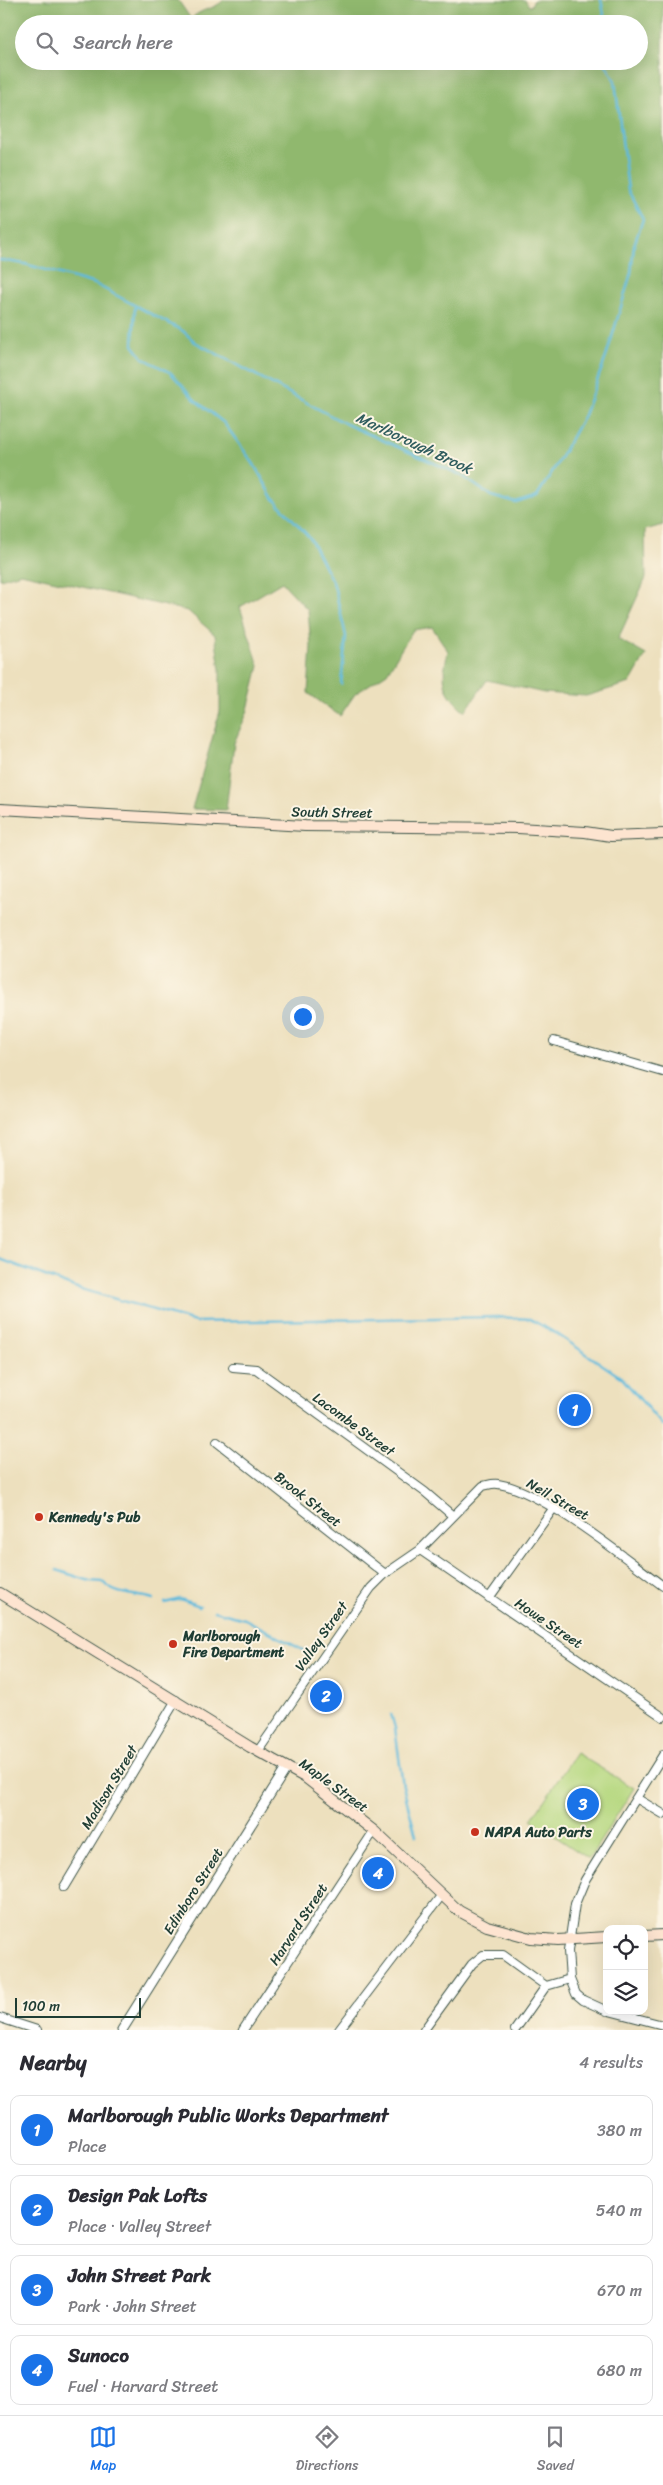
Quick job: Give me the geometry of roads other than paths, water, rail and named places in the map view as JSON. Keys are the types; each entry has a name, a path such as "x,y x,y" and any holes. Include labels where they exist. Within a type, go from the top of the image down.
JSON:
{"main road":[{"name":"South Street","path":"0,809 298,825 518,828 585,832 611,836 663,834"},
{"name":"Maple Street","path":"0,1593 258,1751 306,1778 374,1831 441,1896 459,1911 479,1923 504,1932 531,1938 603,1937"},
{"path":"648,1936 663,1935"}],"street":[{"path":"554,1041 663,1072"},
{"name":"Lacombe Street","path":"233,1367 256,1369 425,1492 453,1516"},
{"name":"Brook Street","path":"217,1442 385,1574"},
{"name":"Neil Street","path":"420,1550 483,1486 496,1483 524,1492 553,1509 663,1586"},
{"path":"489,1598 553,1509"},
{"name":"Valley Street","path":"258,1751 371,1588 385,1574 420,1550"},
{"name":"Howe Street","path":"420,1550 663,1717"},
{"name":"Madison Street","path":"64,1887 176,1700"},
{"path":"603,2009 583,2000 576,1994 570,1978 570,1939 575,1904 585,1880 663,1755"},
{"name":"Edinboro Street","path":"122,2030 287,1767"},
{"path":"636,1798 663,1814"},
{"name":"Harvard Street","path":"242,2030 374,1831"},
{"path":"339,2030 441,1896"},
{"path":"424,2030 472,1964 483,1955 490,1953 503,1955 546,1986"},
{"path":"516,2030 546,1986 570,1978"},
{"path":"624,2015 663,2025"},
{"path":"0,2018 37,2030"}],"waterway":[{"name":"Marlborough Brook","path":"601,0 604,15"},
{"name":"Marlborough Brook","path":"0,260 25,264 95,284 183,331 195,342 346,424 461,475 491,496 516,503 537,496 584,415 606,357 631,273 634,245 643,219 628,190 615,81 609,70"},
{"path":"135,306 133,345 143,358 171,373 195,400 224,423 253,463 274,499 310,538 334,585 346,636 341,684"},
{"path":"0,1259 74,1287 195,1322 498,1317 530,1319 557,1334 622,1378 663,1426"},
{"path":"57,1570 90,1581 103,1582 113,1590 153,1599"},
{"path":"165,1603 180,1599 200,1606"},
{"path":"214,1611 245,1619 310,1654"},
{"path":"391,1714 395,1728 403,1786 416,1836"}],"place":[{"name":"Marlborough Public Works Department","path":"575,1410"},
{"name":"Kennedy's Pub","path":"39,1517"},
{"name":"Marlborough Fire Department","path":"173,1644"},
{"name":"Design Pak Lofts","path":"326,1696"},
{"name":"John Street Park","path":"583,1804"},
{"name":"NAPA Auto Parts","path":"475,1832"},
{"name":"Sunoco","path":"378,1873"}]}
